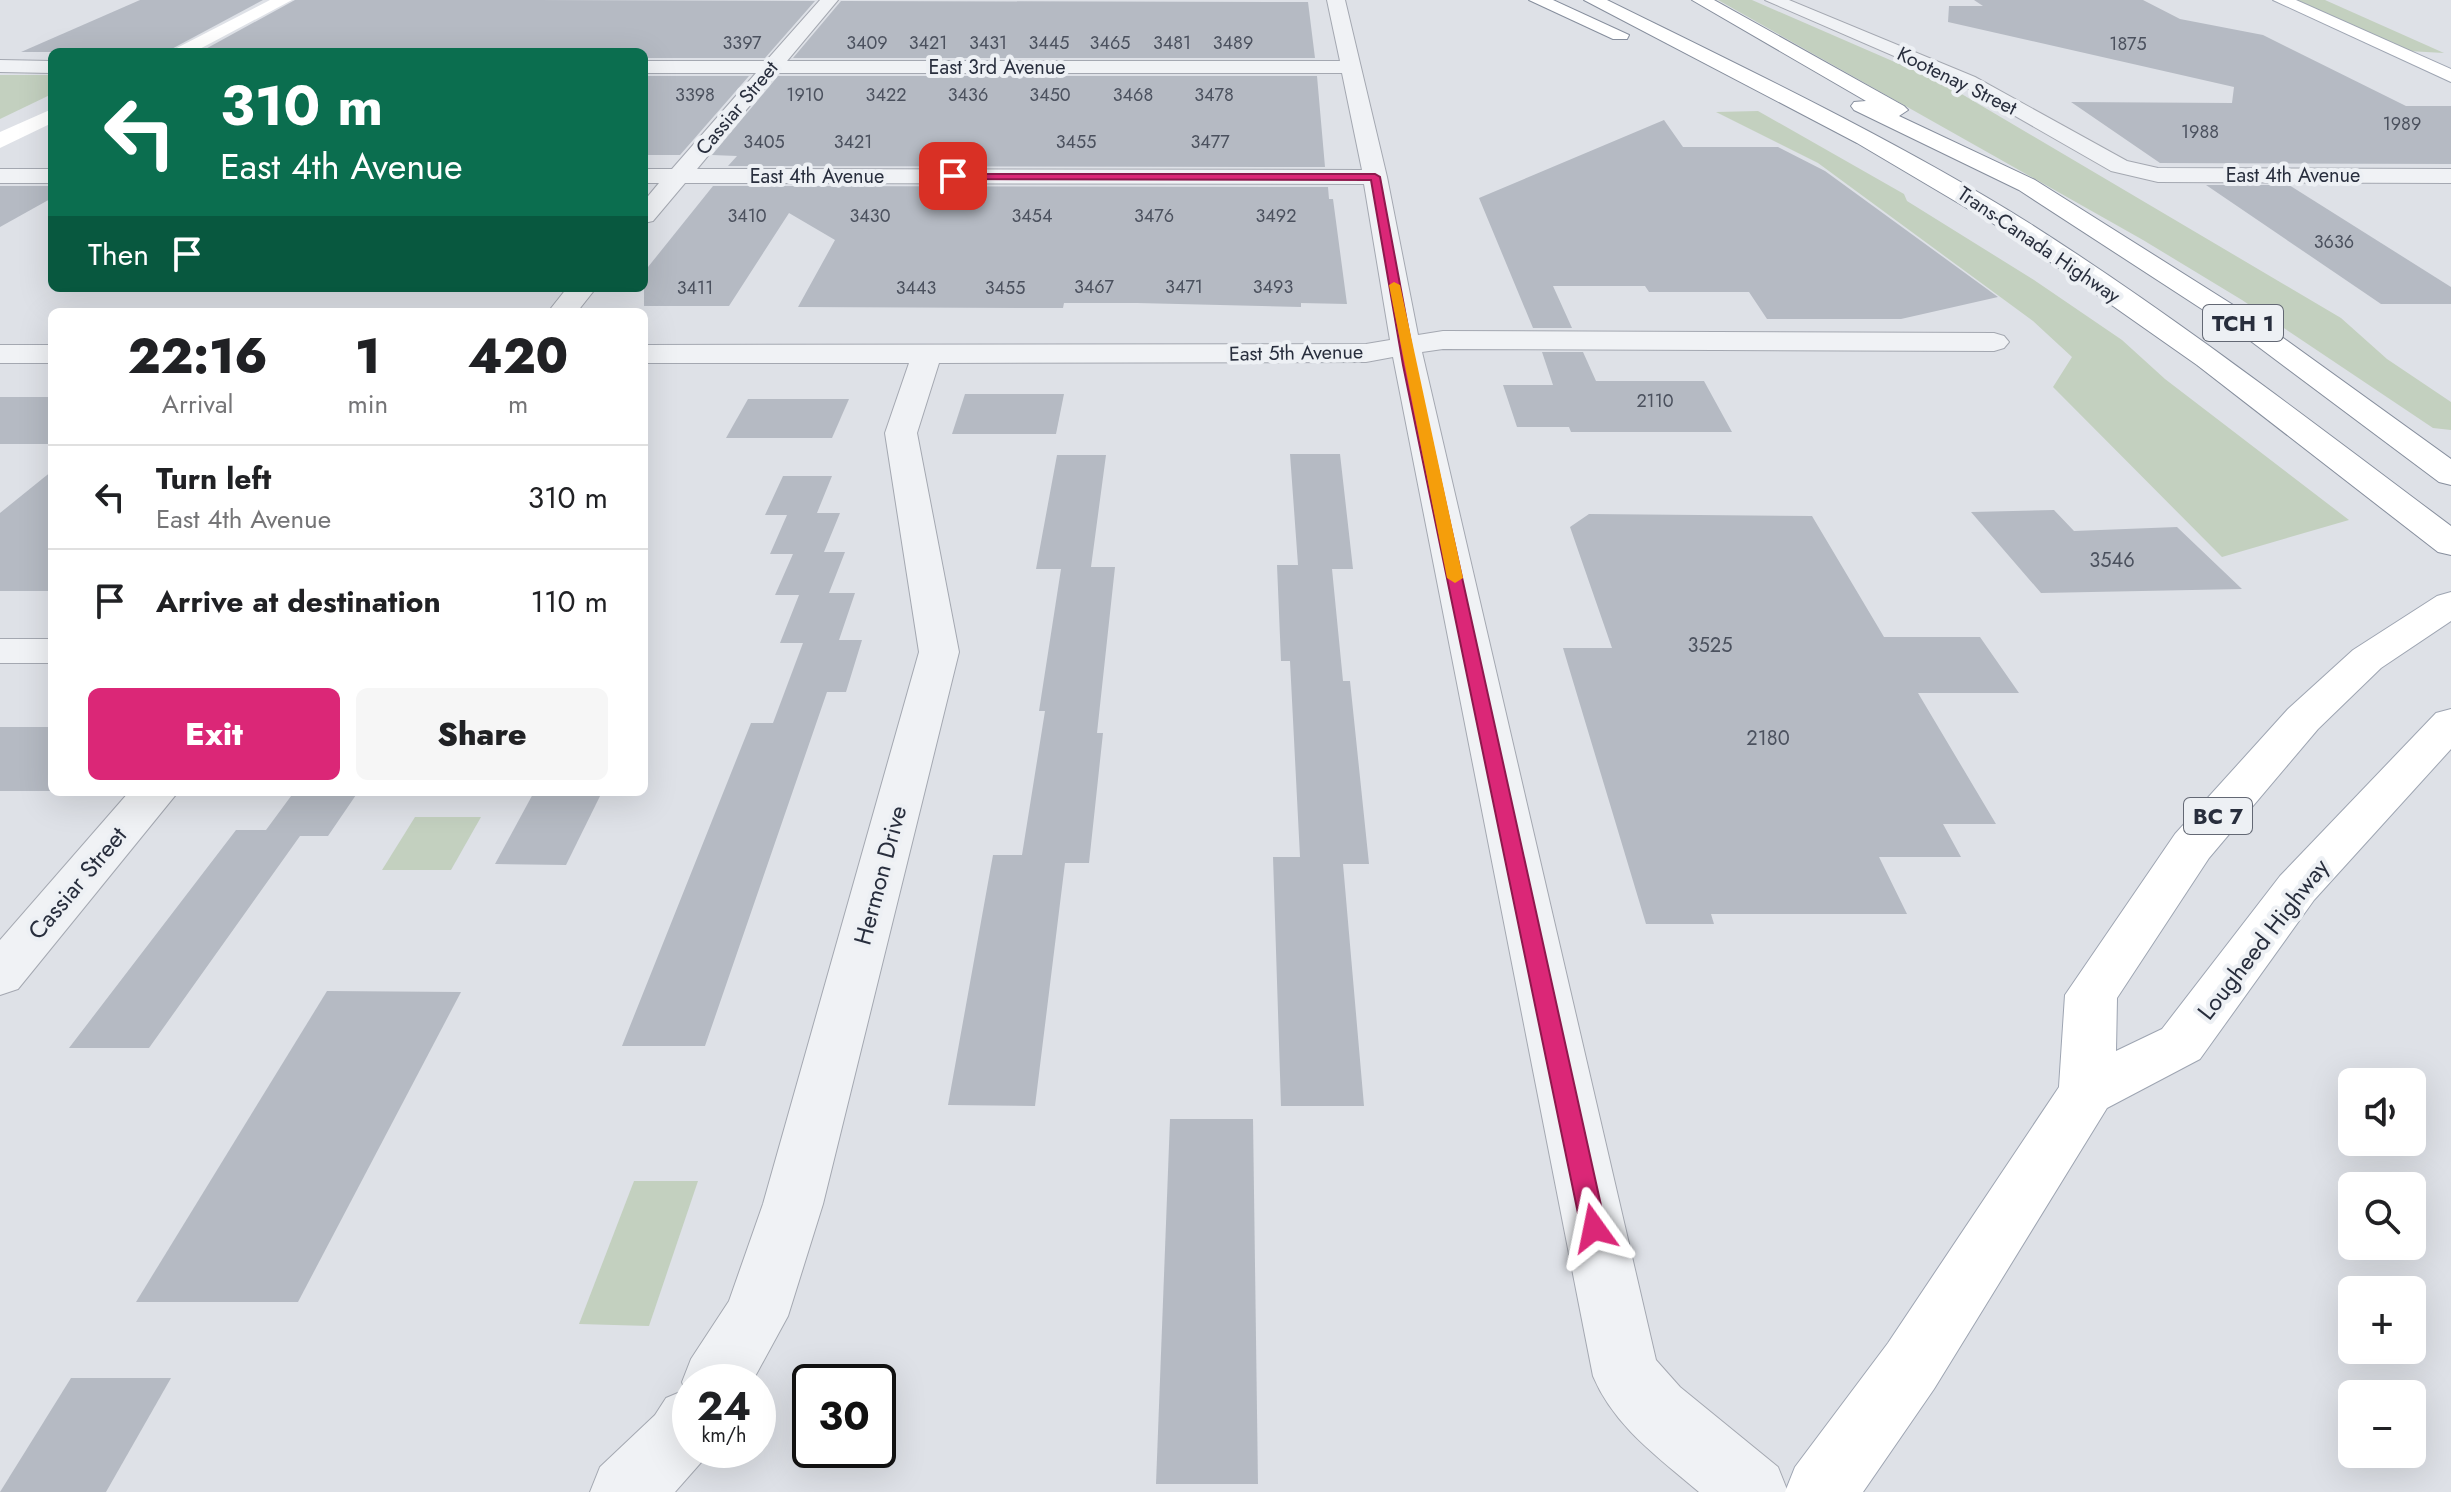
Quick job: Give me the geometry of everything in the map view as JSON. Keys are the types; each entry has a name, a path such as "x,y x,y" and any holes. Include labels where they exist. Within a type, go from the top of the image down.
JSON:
{"main road":[{"path":"187,48 283,0"},
{"path":"1538,0 1724,79 1955,189"},
{"name":"Trans-Canada Highway","path":"1593,0 1813,110 1955,189 2246,387 2451,544"},
{"path":"1639,0 1661,10"},
{"path":"1701,0 2027,185"},
{"path":"2282,0 2451,76"},
{"name":"Trans-Canada Highway","path":"1753,54 2027,185 2258,333 2450,475"},
{"path":"2419,61 2451,61"},
{"path":"0,141 48,117"},
{"name":"BC 7","path":"2087,1092 2091,995 2192,846 2303,719 2367,659 2451,604"},
{"name":"Lougheed Highway","path":"2087,1092 2181,1044 2297,888 2451,723"},
{"path":"1820,1492 1911,1366 2087,1092"}],"street":[{"name":"Cassiar Street","path":"648,211 829,0"},
{"path":"1336,0 1375,177 1405,346 1626,1376 1656,1411 1753,1492"},
{"name":"Kootenay Street","path":"1774,0 1968,81 2135,172"},
{"path":"0,66 48,67"},
{"name":"East 3rd Avenue","path":"648,67 1350,67"},
{"name":"East 4th Avenue","path":"2135,172 2158,175 2451,176"},
{"path":"0,176 48,176"},
{"name":"East 4th Avenue","path":"648,176 1375,177"},
{"path":"565,308 579,292"},
{"name":"East 5th Avenue","path":"648,354 1366,353 1443,340 1994,342"},
{"path":"0,354 48,354"},
{"name":"Hermon Drive","path":"726,1364 756,1316 793,1204 939,652 901,433 927,354"},
{"path":"0,651 48,651"},
{"name":"Cassiar Street","path":"0,975 152,796"},
{"path":"625,1492 672,1446"}],"green space":[{"path":"1718,0 1752,0 1943,83 2341,318 2387,359 2451,402 2451,430 2433,428 2242,300 2143,240"},
{"path":"2294,0 2325,0 2444,53 2408,51"},
{"path":"0,75 48,75 48,96 0,119"},
{"path":"1758,111 1904,194 1907,201 2034,280 2122,340 2165,379 2349,520 2222,557 2053,387 2072,357 2033,321 1818,163 1716,112"},
{"path":"415,817 481,817 451,870 382,870"},
{"path":"634,1181 698,1181 649,1326 579,1324"}],"building":[{"path":"140,0 263,0 173,48 48,48 48,52 21,52"},
{"path":"295,0 815,1 765,58 648,58 648,48 207,48"},
{"path":"1974,0 2143,0 2180,19 2263,35 2406,106 2451,106 2451,164 2160,163 2071,102 2232,103 2234,87 1948,22 1949,6 1983,6"},
{"path":"841,1 1308,2 1315,58 793,58"},
{"path":"648,76 749,76 680,155 648,155"},
{"path":"778,76 1317,76 1325,167 728,166 737,156 712,155"},
{"path":"1664,120 1683,147 1778,147 1825,171 1998,297 1901,319 1767,319 1749,292 1649,292 1645,286 1553,286 1572,328 1533,328 1479,198"},
{"path":"2206,185 2289,185 2451,287 2451,304 2381,304"},
{"path":"0,186 48,186 48,200 0,227"},
{"path":"713,186 1328,187 1329,199 1333,199 1347,304 1301,303 1301,307 1064,303 1063,308 798,307 835,240 789,213 729,306 644,306 644,292 648,292 648,267"},
{"path":"1542,352 1583,352 1596,381 1704,381 1732,432 1571,432 1569,427 1517,427 1503,385 1553,385"},
{"path":"965,394 1064,394 1056,434 952,434"},
{"path":"0,397 48,397 48,444 0,444"},
{"path":"748,399 849,399 832,438 726,438"},
{"path":"1290,454 1340,454 1353,569 1332,569 1343,681 1350,681 1369,864 1343,864 1364,1106 1281,1106 1273,857 1300,857 1290,661 1281,661 1277,565 1298,565"},
{"path":"1057,455 1106,455 1091,567 1115,567 1097,733 1103,733 1089,863 1065,863 1035,1106 948,1105 993,855 1022,855 1045,711 1039,711 1061,569 1036,569"},
{"path":"48,474 48,591 0,591 0,513"},
{"path":"783,476 832,476 817,513 840,513 824,552 845,552 829,593 855,593 839,640 862,640 846,692 827,692 705,1046 622,1046 751,723 773,723 803,643 780,643 799,595 775,595 793,554 770,554 787,515 765,515"},
{"path":"2054,510 2074,531 2177,527 2242,589 2041,593 1971,512"},
{"path":"1589,514 1812,516 1884,637 1980,637 2019,693 1918,693 1996,824 1943,824 1961,857 1879,857 1907,914 1711,914 1714,924 1646,924 1563,648 1612,648 1570,527"},
{"path":"0,727 48,727 48,791 0,791"},
{"path":"291,796 355,796 328,836 300,836 149,1048 69,1048 236,830 266,830"},
{"path":"532,796 600,796 566,865 495,864"},
{"path":"327,991 461,992 298,1302 136,1302"},
{"path":"1170,1119 1253,1119 1258,1484 1156,1484"},
{"path":"71,1378 171,1378 106,1492 0,1492"}],"slow traffic":[{"path":"1394,285 1455,578"}],"route":[{"path":"953,176 1375,177 1409,365 1594,1228"}]}
